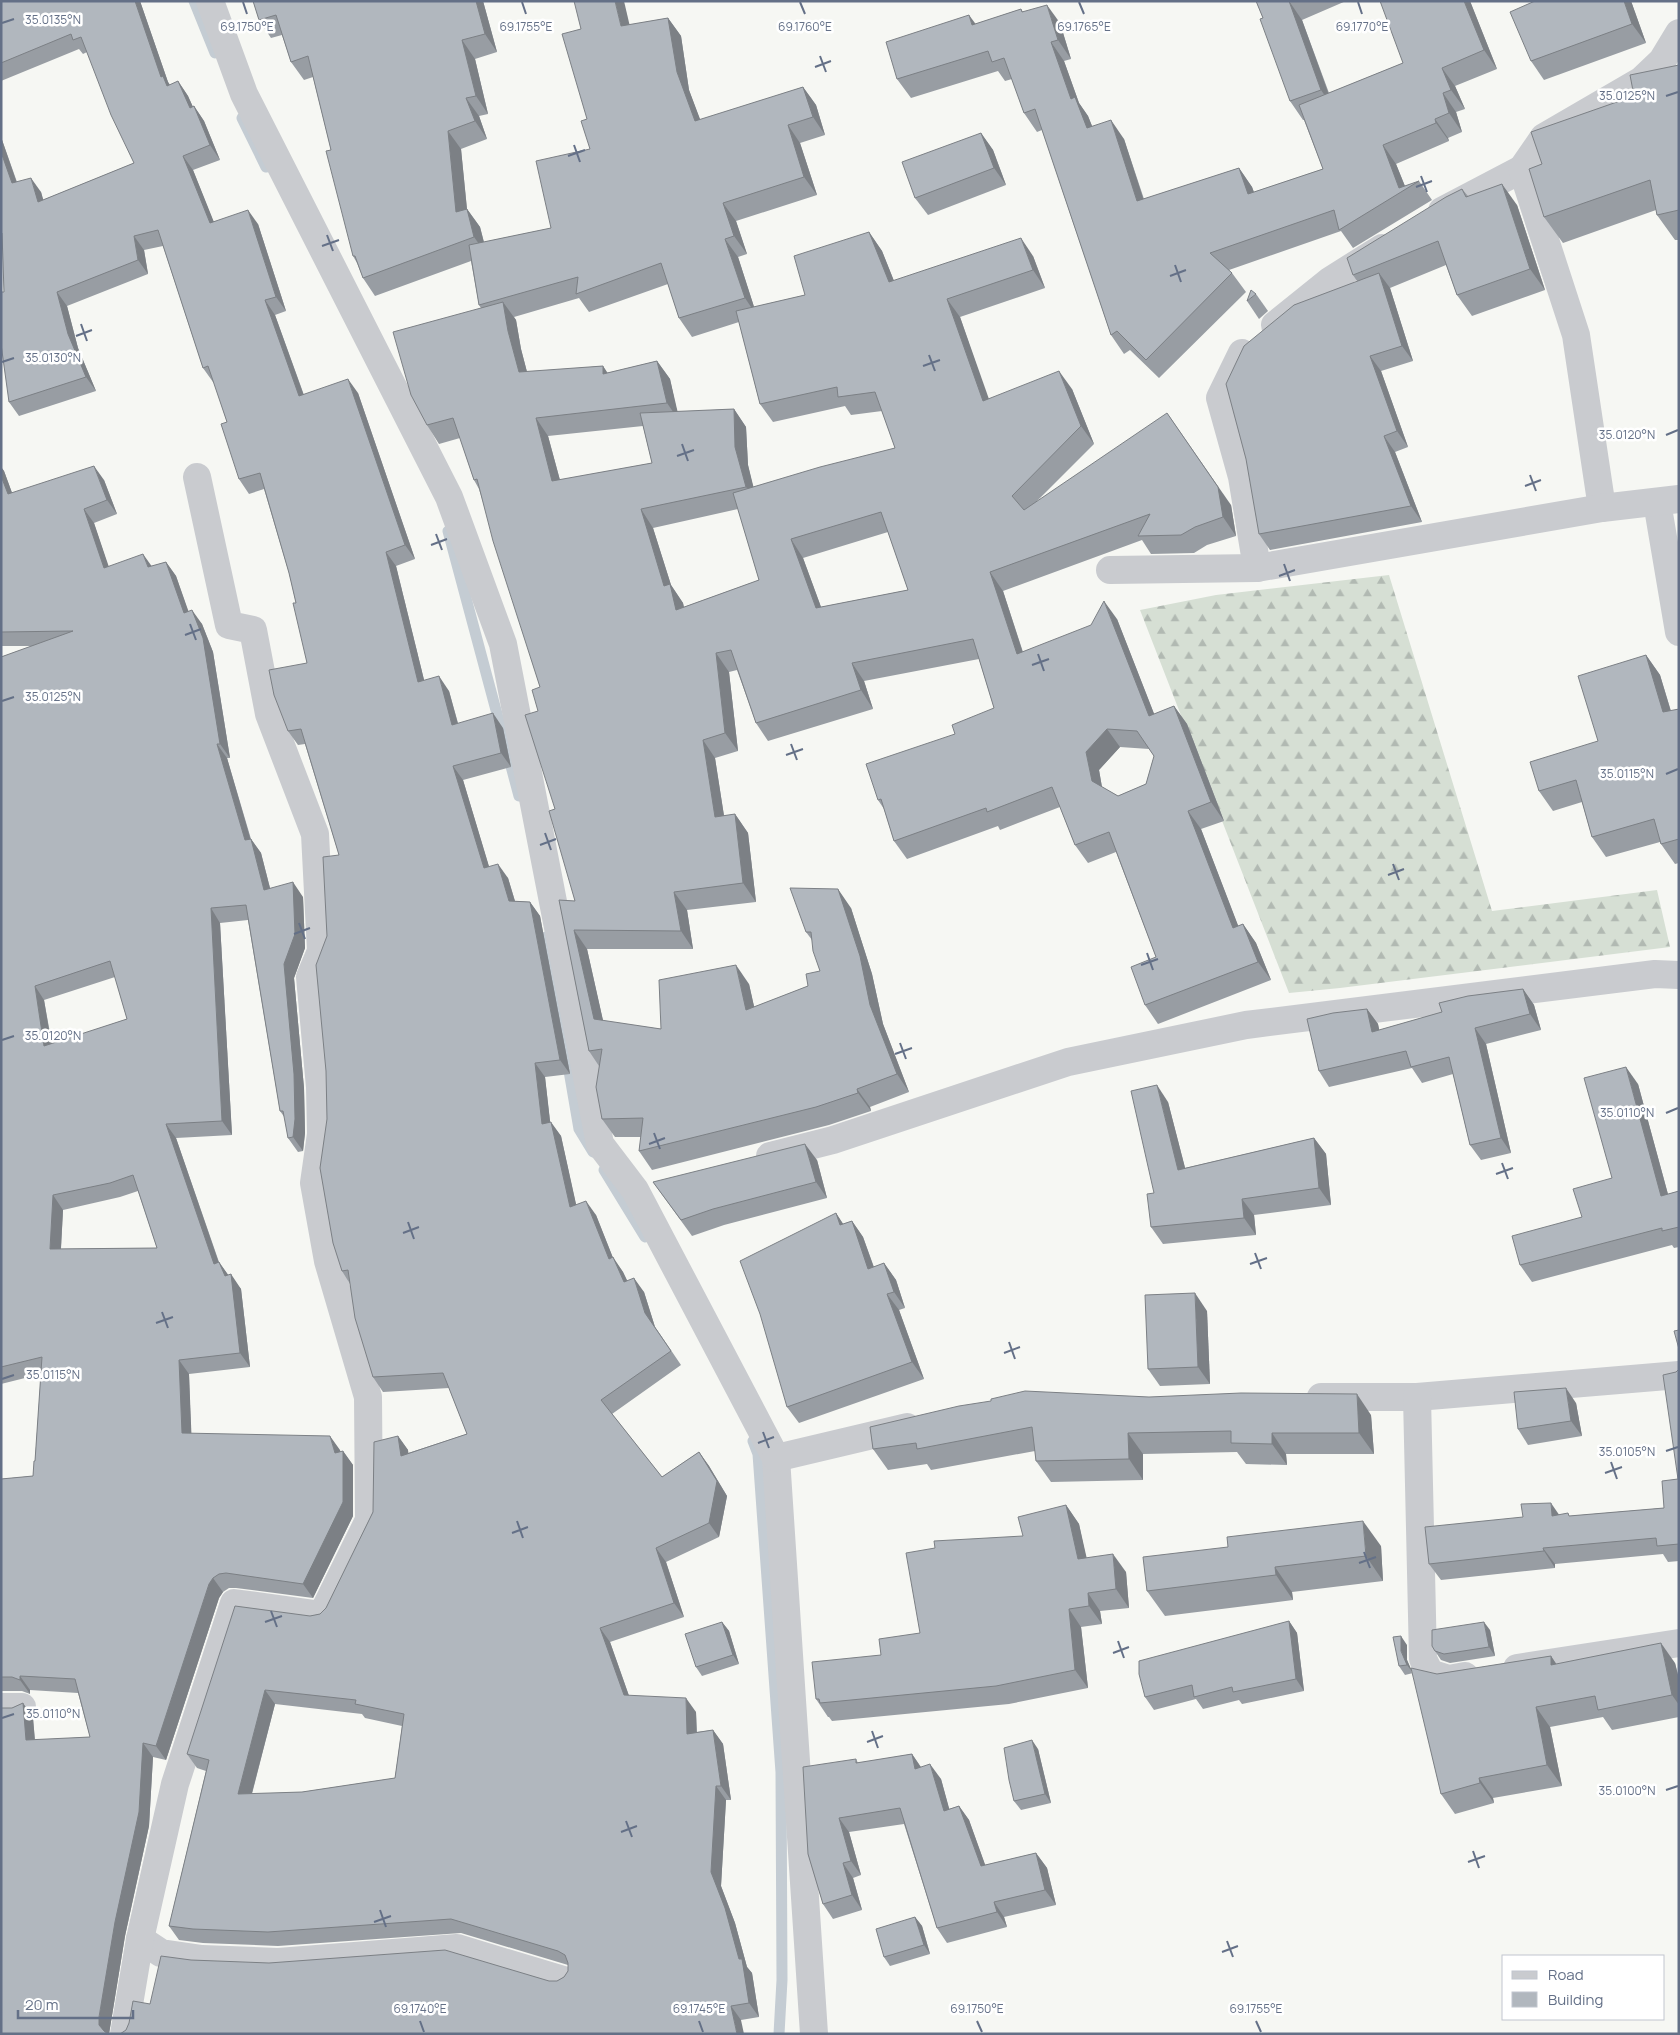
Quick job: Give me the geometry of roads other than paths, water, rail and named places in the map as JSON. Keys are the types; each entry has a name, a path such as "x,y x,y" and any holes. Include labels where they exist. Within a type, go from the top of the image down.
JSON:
{"street":[{"path":"210,1 244,94 449,496 503,644 600,1144 636,1190 776,1458 814,2034"},
{"path":"1257,568 1242,477 1220,398 1243,352 1331,280 1453,204 1522,169 1544,137 1642,80 1662,61 1679,33"},
{"path":"1522,169 1576,335 1602,508"},
{"path":"124,2034 140,1939 175,1784 234,1603 322,1615 369,1520 368,1397 328,1261 314,1183 320,1134 320,1087 310,977 321,950 315,834 269,714 253,630 229,625 197,477"},
{"path":"1110,570 1257,568 1602,508 1668,501 1679,632"},
{"path":"749,1161 834,1140 1068,1062 1227,1029 1655,974 1679,975"},
{"path":"636,1190 664,1183"},
{"path":"1293,1397 1417,1397 1679,1375"},
{"path":"1417,1397 1424,1659 1430,1673 1449,1679 1679,1644"},
{"path":"776,1458 931,1421"},
{"path":"140,1939 161,1953 202,1959 278,1962 458,1948 563,1980"}],"waterway":[{"path":"194,1 215,53"},
{"path":"242,118 266,167"},
{"path":"448,531 519,796"},
{"path":"546,937 579,1129 593,1152"},
{"path":"604,1170 645,1237"},
{"path":"753,1441 758,1454 781,1772 782,1980 779,2034"}]}
